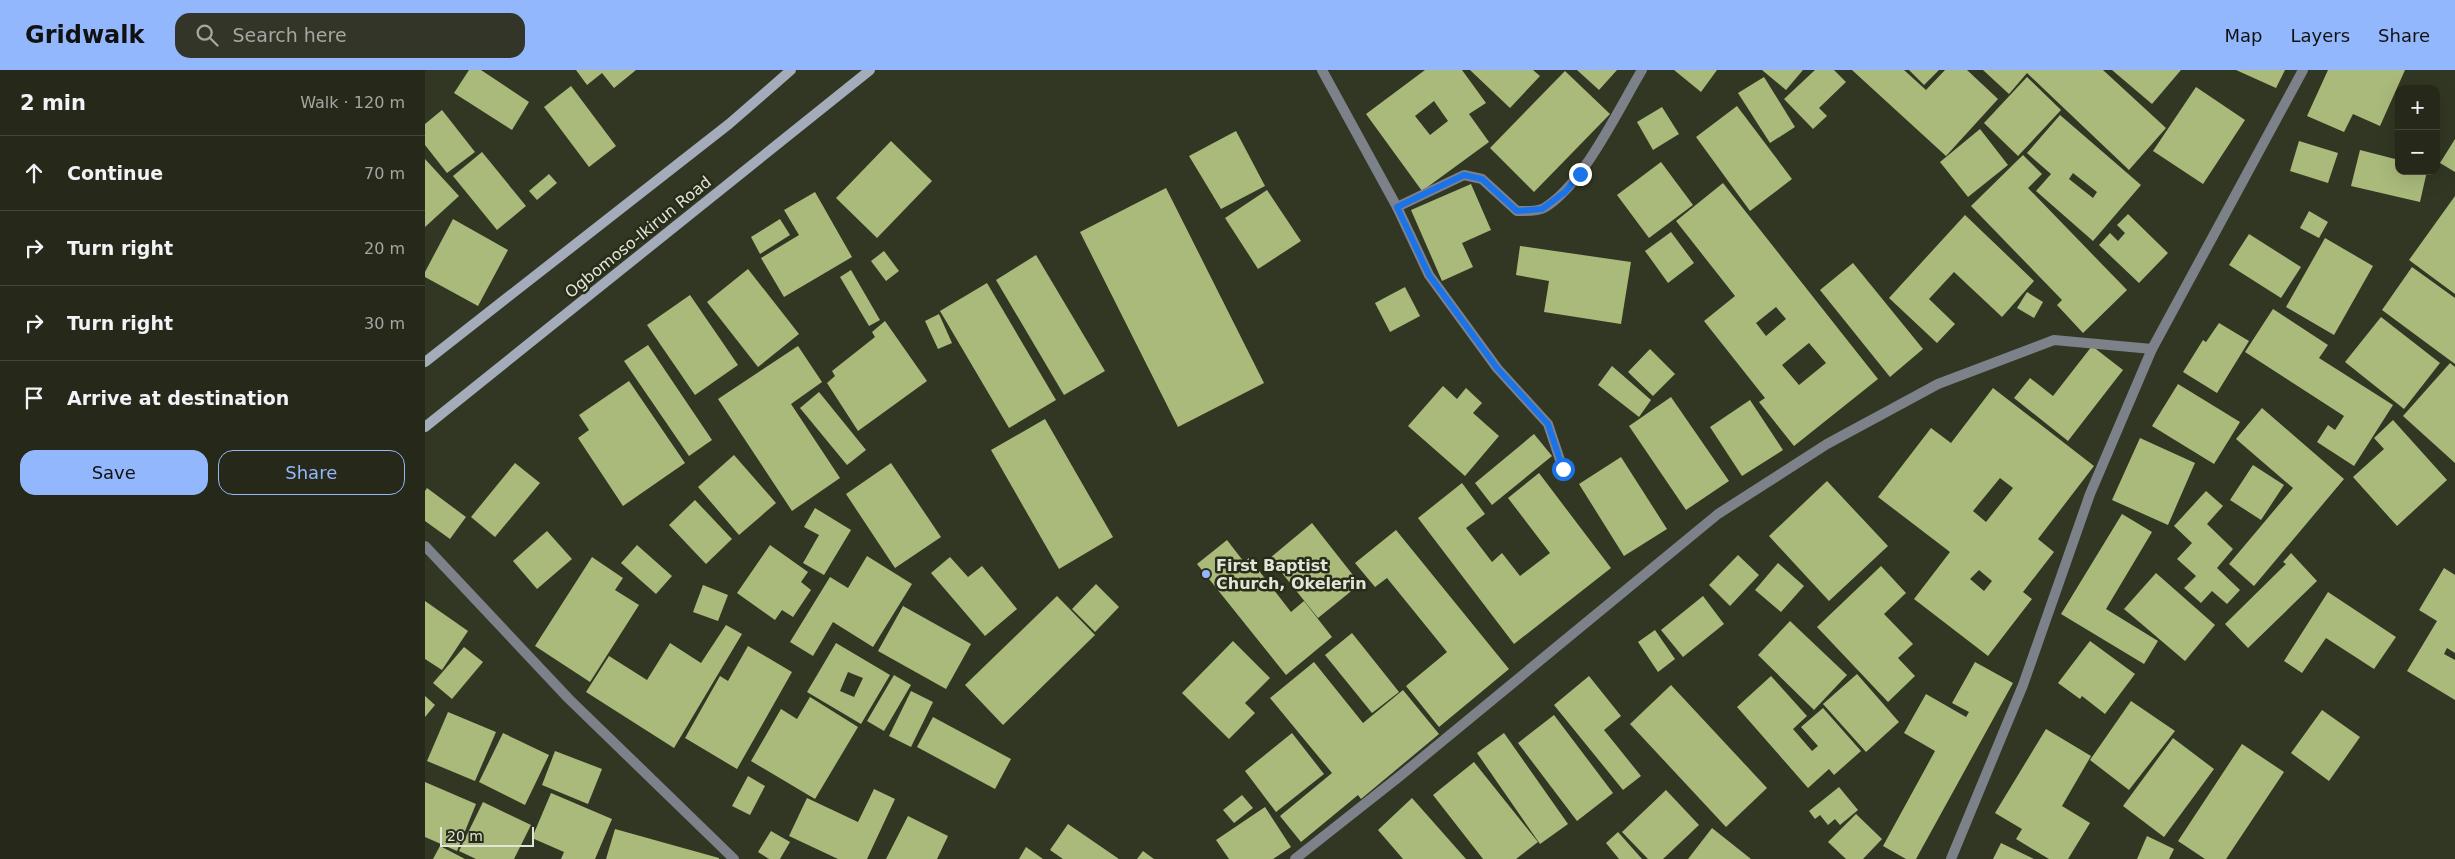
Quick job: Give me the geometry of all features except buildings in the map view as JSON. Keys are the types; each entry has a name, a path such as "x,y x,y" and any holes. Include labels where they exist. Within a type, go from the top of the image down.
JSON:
{"main road":[{"name":"Ogbomoso-Ikirun Road","path":"425,362 729,124 791,70"},
{"name":"Ogbomoso-Ikirun Road","path":"425,427 870,70"}],"street":[{"path":"1323,70 1397,207 1429,275 1497,368 1548,424 1563,469"},
{"path":"1397,207 1464,175 1482,179 1517,211 1542,209 1565,192 1580,174 1643,70"},
{"path":"1951,859 2023,685 2090,494 2152,349 2303,70"},
{"path":"1295,859 1400,776 1718,514 1827,444 1938,384 2054,340 2152,349"},
{"path":"425,546 569,699 734,859"}],"place":[{"name":"First Baptist Church, Okelerin","path":"1206,574"}],"route":[{"path":"1563,469 1548,424 1497,368 1429,275 1397,207 1464,175 1482,179 1517,211 1542,209 1565,192 1580,174"}]}
